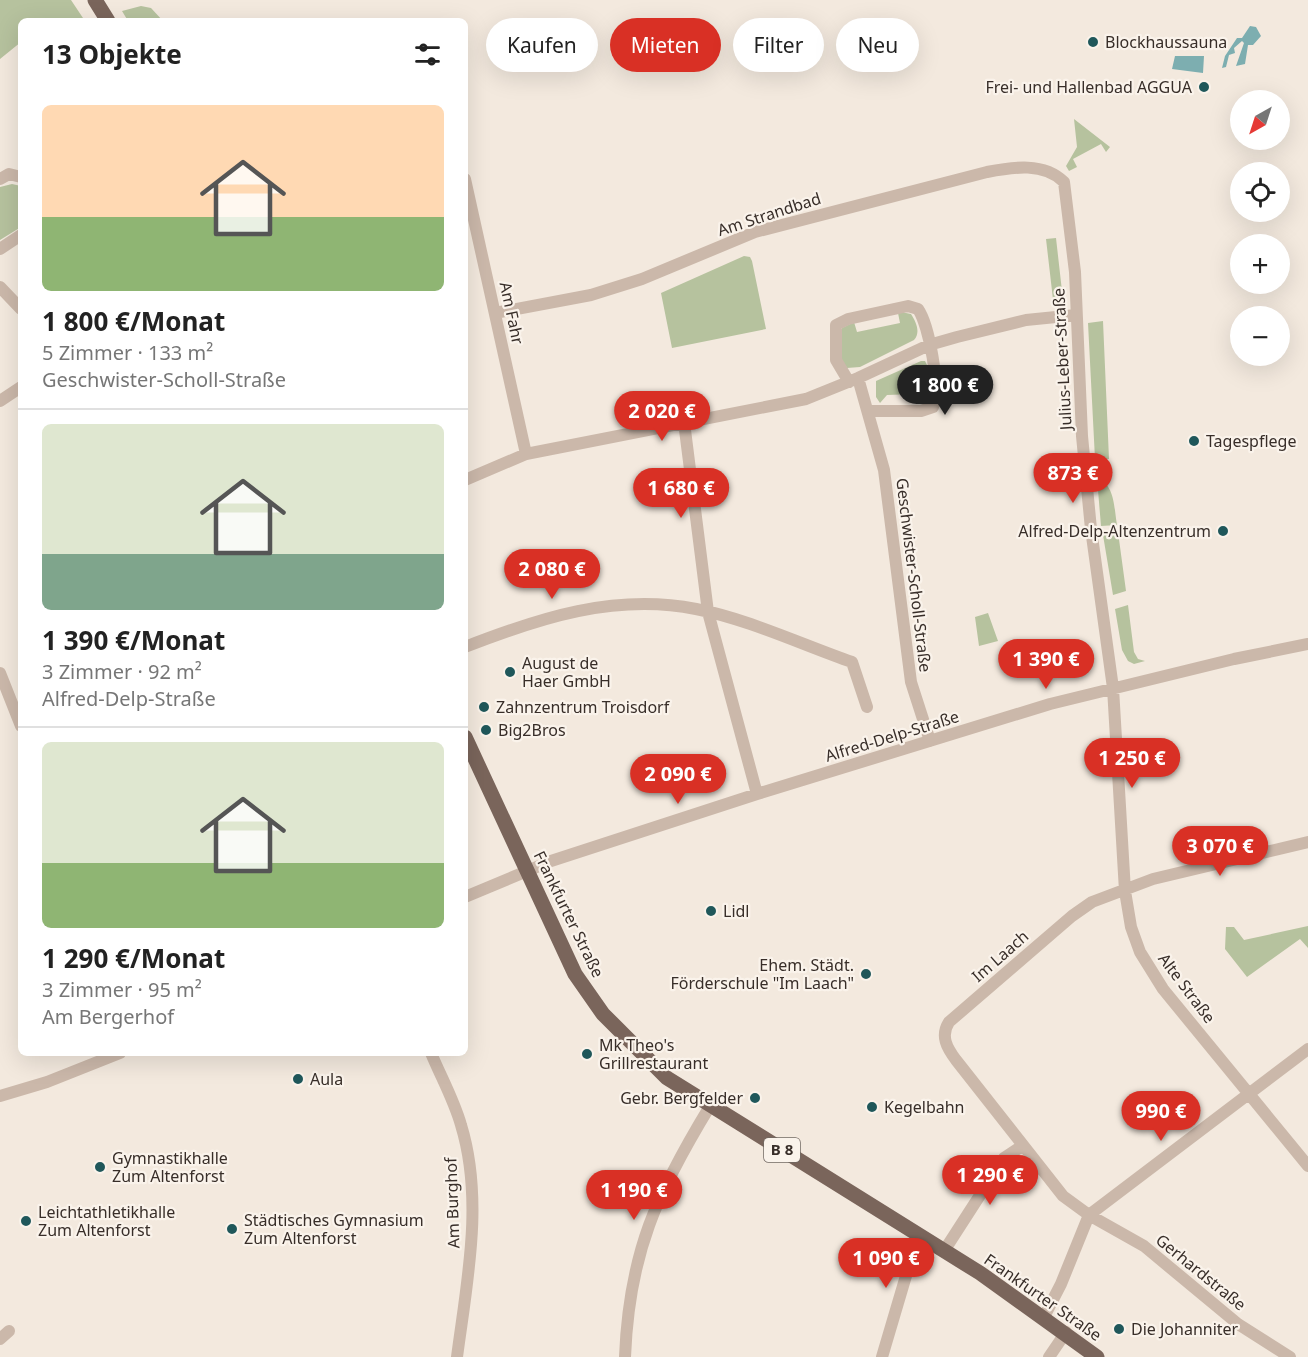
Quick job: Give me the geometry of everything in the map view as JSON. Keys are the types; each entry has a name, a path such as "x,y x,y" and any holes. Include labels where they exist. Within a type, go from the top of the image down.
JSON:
{"main road":[{"path":"95,0 106,18"},
{"name":"Frankfurter Straße","path":"468,744 565,956 595,1004 653,1066 710,1106 944,1251 1066,1332 1097,1357"}],"street":[{"name":"Am Strandbad","path":"495,313 591,295 642,279 755,232 987,172 1014,167 1046,170 1057,175"},
{"path":"0,179 9,174 18,176"},
{"name":"Julius-Leber-Straße","path":"1057,175 1064,182 1067,195 1090,529 1113,688"},
{"name":"Am Fahr","path":"468,193 526,454"},
{"path":"0,249 18,237"},
{"path":"0,286 18,306"},
{"name":"Geschwister-Scholl-Straße","path":"928,345 920,312 915,307 908,306 840,321 834,331 836,360 854,380 870,411 884,470 910,682 930,741"},
{"path":"468,479 526,454 782,404 854,380 928,345 1026,320 1076,315"},
{"path":"870,411 921,411 933,407 936,398 935,368 928,345"},
{"path":"0,401 18,389"},
{"path":"684,422 708,612 757,794"},
{"path":"468,646 535,620 597,607 644,605 708,612 852,662 867,707"},
{"name":"Alfred-Delp-Straße","path":"468,896 526,870 757,794 930,741 1113,688 1308,644"},
{"path":"0,673 3,689 18,720"},
{"name":"Alte Straße","path":"1113,688 1125,891 1131,927 1151,971 1308,1166"},
{"name":"Im Laach","path":"1089,1215 1062,1196 949,1049 945,1029 949,1022 1083,907 1190,868 1308,842"},
{"path":"1044,1317 1061,1284 1089,1215 1308,1049"},
{"path":"0,1096 47,1082 112,1056"},
{"name":"Am Burghof","path":"432,1056 461,1125 470,1169 472,1210 469,1278 457,1357"},
{"path":"625,1357 630,1296 644,1235 665,1186 710,1106"},
{"path":"944,1251 1004,1158 1022,1146"},
{"name":"Gerhardstraße","path":"1089,1215 1144,1246 1238,1323 1290,1357"},
{"path":"882,1357 911,1259 924,1239"},
{"path":"1049,1357 1066,1332"}],"green space":[{"path":"0,0 71,0 83,18 18,18 18,44 0,59"},
{"path":"141,6 151,8 160,18 126,18 122,11"},
{"path":"1074,119 1110,147 1106,152 1101,144 1073,159 1077,167 1069,171 1066,166 1077,147"},
{"path":"12,184 18,185 18,229 0,240 0,187"},
{"path":"1056,238 1063,300 1062,304 1054,308 1046,239"},
{"path":"744,256 750,257 752,261 766,329 672,348 661,293"},
{"path":"898,313 911,314 915,320 917,330 914,340 860,367 847,368 840,358 842,328 854,322 857,332 900,323"},
{"path":"1103,321 1109,459 1095,459 1088,323"},
{"path":"925,361 930,371 928,401 924,403 916,394 887,395 880,403 876,397 876,381"},
{"path":"1097,478 1107,485 1110,491 1117,525 1101,526"},
{"path":"1118,532 1126,591 1113,595 1103,535"},
{"path":"1128,605 1134,652 1138,659 1145,661 1134,664 1128,661 1122,650 1115,609"},
{"path":"988,613 998,641 979,646 975,617"},
{"path":"1308,926 1308,948 1300,939 1247,977 1225,949 1226,927 1234,927 1244,940"}],"water":[{"path":"1250,26 1256,27 1261,36 1253,45 1248,45 1245,64 1236,66 1244,43 1242,41 1234,48 1235,53 1229,55 1226,67 1222,68 1225,56 1237,38 1242,38"},
{"path":"1175,56 1204,56 1203,73 1172,69"}],"place":[{"name":"Blockhaussauna","path":"1093,42"},
{"name":"Frei- und Hallenbad AGGUA","path":"1204,87"},
{"name":"Tagespflege","path":"1194,441"},
{"name":"Alfred-Delp-Altenzentrum","path":"1223,531"},
{"name":"August de Haer GmbH","path":"510,672"},
{"name":"Zahnzentrum Troisdorf","path":"484,707"},
{"name":"Big2Bros","path":"486,730"},
{"name":"Lidl","path":"711,911"},
{"name":"Ehem. Städt. Förderschule \"Im Laach\"","path":"866,974"},
{"name":"Mk Theo's Grillrestaurant","path":"587,1054"},
{"name":"Aula","path":"298,1079"},
{"name":"Gebr. Bergfelder","path":"755,1098"},
{"name":"Kegelbahn","path":"872,1107"},
{"name":"Gymnastikhalle Zum Altenforst","path":"100,1167"},
{"name":"Leichtathletikhalle Zum Altenforst","path":"26,1221"},
{"name":"Städtisches Gymnasium Zum Altenforst","path":"232,1229"},
{"name":"Die Johanniter","path":"1119,1329"}]}
